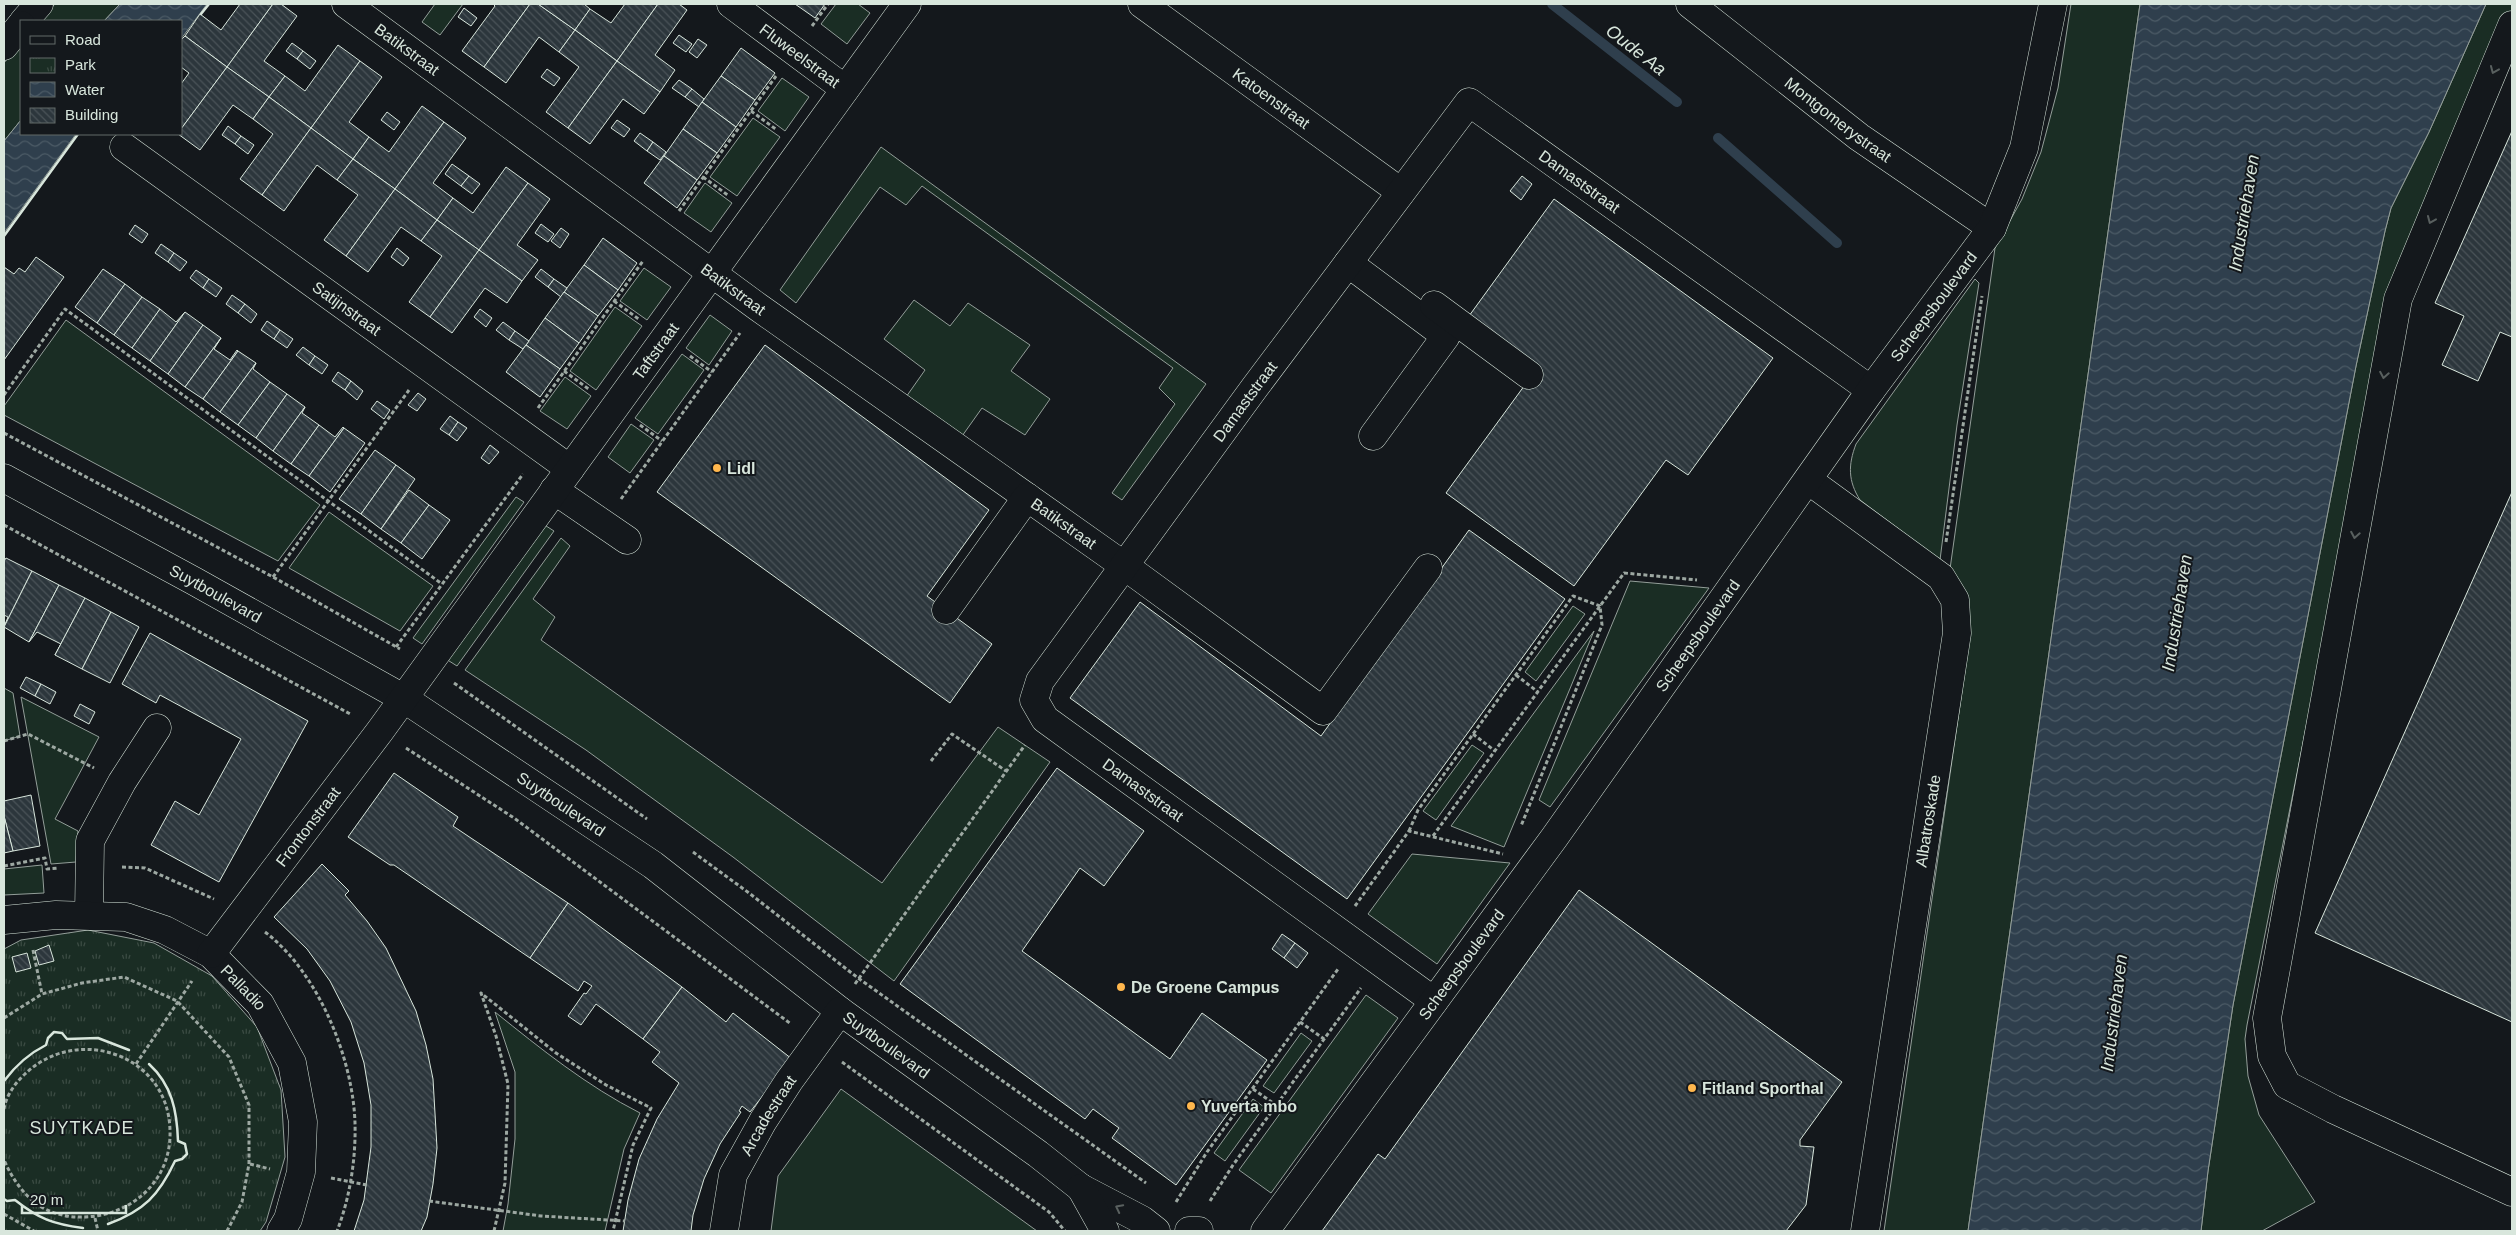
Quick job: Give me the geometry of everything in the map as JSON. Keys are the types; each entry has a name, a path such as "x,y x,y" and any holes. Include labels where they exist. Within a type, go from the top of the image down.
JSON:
{"street":[{"path":"25,20 39,4"},
{"name":"Fluweelstraat","path":"731,4 845,89"},
{"name":"Taftstraat","path":"403,698 907,4"},
{"name":"Katoenstraat","path":"1142,4 1401,192"},
{"name":"Montgomerystraat","path":"1690,4 1859,137 1992,228"},
{"name":"Scheepsboulevard","path":"1265,1231 1536,863 1871,390 1992,228 2024,148 2053,4"},
{"name":"Batikstraat","path":"364,9 758,307 1126,566 1323,712 1428,568"},
{"path":"2512,25 2398,300 2267,1018 2272,1056 2287,1085 2333,1110 2512,1192"},
{"path":"4,46 20,26"},
{"name":"Damaststraat","path":"1434,1002 1044,719 1034,700 1040,681 1126,566 1255,387 1469,102 1871,390"},
{"name":"Satijnstraat","path":"124,147 542,449 562,479 603,524 626,540"},
{"path":"1348,264 1446,336 1373,436"},
{"path":"1427,300 1529,375"},
{"name":"Suytboulevard","path":"4,478 194,581 403,698 653,866 840,1011 1038,1154 1081,1188 1142,1220 1156,1231"},
{"name":"Albatroskade","path":"1808,480 1941,577 1955,600 1956,633 1865,1231"},
{"path":"946,610 1027,497"},
{"name":"Frontonstraat","path":"211,954 403,698"},
{"path":"89,914 90,842 122,782 156,728"},
{"name":"Palladio","path":"4,920 89,914 126,917 165,930 211,954 260,1004 292,1064 303,1122 301,1172 288,1219 281,1231"},
{"name":"Arcadestraat","path":"724,1231 733,1174 763,1121 840,1011"},
{"name":"Suytboulevard","path":"1081,1188 1105,1231"},
{"path":"1190,1231 1202,1220"}],"path":[{"path":"1941,577 1983,290"},
{"path":"603,524 758,307"},
{"path":"4,395 65,309 442,584"},
{"path":"273,577 426,366"},
{"path":"396,647 542,449"},
{"path":"4,524 380,731 514,818 816,1043 1049,1212 1065,1231"},
{"path":"1433,836 1624,573 1734,584"},
{"path":"1174,1205 1207,1152 1300,1022 1409,831 1418,810 1573,596 1600,606"},
{"path":"1519,831 1602,625 1600,606"},
{"path":"1516,675 1538,692"},
{"path":"858,978 1044,719"},
{"path":"4,740 28,734 122,782"},
{"path":"931,761 952,734 1006,771"},
{"path":"1473,734 1495,751"},
{"path":"1409,831 1536,863"},
{"path":"32,943 42,994"},
{"path":"136,1064 177,1001 211,954"},
{"path":"1202,1220 1233,1165 1379,962"},
{"path":"4,1018 42,994 82,983 124,978 177,1001 229,1057 249,1105 250,1164 242,1202 227,1231"},
{"path":"494,1231 505,1183 508,1084 496,1036 481,993 556,1053 606,1084 651,1108 633,1145 613,1231"},
{"path":"1300,1022 1324,1039"},
{"path":"4,1109 4,1103 17,1081 37,1062 61,1051 86,1048 112,1052 136,1064 153,1082 165,1105 170,1130 168,1155 157,1178 141,1198 120,1211 95,1218 66,1217 39,1206 18,1186 4,1160"},
{"path":"1253,1088 1276,1105"},
{"path":"250,1164 278,1171"},
{"path":"428,1202 541,1216 625,1221"},
{"path":"4,1214 34,1231"},
{"path":"95,1218 98,1231"}],"green space":[{"path":"55,4 120,4 105,20 40,20"},
{"path":"435,4 463,4 440,35 422,22"},
{"path":"836,4 858,4 870,13 847,44 821,24"},
{"path":"2071,4 2140,4 1968,1231 1884,1231 1970,636 1967,602 1950,569 1995,248 2022,199 2041,152 2058,88"},
{"path":"2486,4 2512,4 2512,14 2392,294 2245,1039 2248,1076 2259,1115 2315,1202 2262,1231 2201,1231 2233,1005 2356,366 2385,231 2391,208 2429,132"},
{"path":"20,42 20,121 4,141 4,63"},
{"path":"782,78 809,97 785,131 758,111"},
{"path":"753,118 780,137 737,196 710,177"},
{"path":"881,147 1206,384 1122,500 1112,493 1175,404 1159,388 1173,368 922,186 906,205 880,187 796,303 780,290"},
{"path":"705,183 732,203 711,232 684,213"},
{"path":"644,268 671,287 647,320 620,301"},
{"path":"1975,279 1979,283 1957,425 1940,560 1860,500 1853,486 1850,473 1856,444"},
{"path":"914,300 950,326 968,303 1030,345 1011,371 1050,399 1025,435 982,408 955,446 899,407 925,370 884,339"},
{"path":"615,307 642,326 596,390 570,371"},
{"path":"710,315 732,331 709,365 686,348"},
{"path":"66,320 320,505 278,561 4,415 4,406"},
{"path":"682,354 704,370 658,434 635,418"},
{"path":"565,377 591,396 567,429 540,411"},
{"path":"631,424 654,440 630,473 608,457"},
{"path":"516,497 524,502 422,644 413,638"},
{"path":"329,512 433,586 400,631 289,568"},
{"path":"543,524 554,531 457,666 446,659"},
{"path":"561,538 570,546 533,599 555,617 541,640 882,883 998,727 1050,762 894,981 733,857 586,750 465,670"},
{"path":"1630,581 1709,588 1550,807 1539,800"},
{"path":"1573,606 1585,614 1536,681 1525,672"},
{"path":"1594,631 1504,847 1451,826"},
{"path":"4,688 13,693 20,736 4,741"},
{"path":"21,697 99,737 55,819 78,831 76,862 51,864"},
{"path":"1472,745 1484,753 1436,820 1423,811"},
{"path":"1412,854 1510,863 1437,964 1368,914"},
{"path":"42,865 44,893 4,895 4,869"},
{"path":"88,930 154,943 212,976 257,1027 281,1090 285,1157 266,1222 260,1231 4,1231 4,949 21,940"},
{"path":"1366,995 1398,1018 1271,1193 1239,1170"},
{"path":"495,1012 583,1079 640,1113 624,1149 605,1231 503,1231 515,1139 515,1072"},
{"path":"1301,1033 1312,1041 1274,1093 1263,1086"},
{"path":"841,1089 1037,1231 771,1231 778,1176"},
{"path":"1253,1099 1264,1107 1225,1161 1214,1153"}],"water":[{"path":"120,4 207,4 182,38 182,20 105,20"},
{"name":"Industriehaven","path":"2140,4 2486,4 2429,132 2391,208 2385,231 2356,366 2233,1005 2201,1231 1968,1231"},
{"path":"20,121 20,135 75,135 4,233 4,141"}],"building":[{"path":"240,4 273,4 227,67 185,36 200,14 221,30"},
{"path":"273,4 281,4 297,16 264,61 285,76 269,97 227,67"},
{"path":"493,4 530,4 484,67 462,51 495,6"},
{"path":"530,4 538,4 575,30 559,52 539,37 506,83 484,67"},
{"path":"538,4 584,4 590,9 575,30"},
{"path":"625,4 658,4 617,61 575,30 590,9 611,23"},
{"path":"658,4 679,4 687,10 655,55 675,70 660,92 617,61"},
{"path":"795,4 825,4 815,18"},
{"path":"464,8 477,18 471,26 458,17"},
{"path":"575,30 617,61 568,128 546,112 579,67 559,52"},
{"path":"679,35 692,44 686,52 673,43"},
{"path":"185,36 227,67 182,128 182,83 189,73 182,68 182,39"},
{"path":"698,39 707,45 697,58 689,52"},
{"path":"292,43 303,51 297,59 286,51"},
{"path":"338,45 360,61 311,128 269,97 285,76 305,91"},
{"path":"741,48 775,73 755,100 721,76"},
{"path":"303,51 316,61 310,69 297,59"},
{"path":"360,61 382,77 349,122 369,137 353,159 311,128"},
{"path":"617,61 660,92 644,114 623,99 590,144 568,128"},
{"path":"227,67 269,97 253,119 233,105 200,150 179,135 182,135 182,128"},
{"path":"547,69 560,78 554,86 541,77"},
{"path":"721,76 755,100 736,127 702,102"},
{"path":"679,80 692,89 685,97 672,88"},
{"path":"692,89 704,99 699,107 685,97"},
{"path":"269,97 311,128 262,195 240,179 273,134 253,119"},
{"path":"702,102 736,127 717,153 683,129"},
{"path":"422,106 444,122 395,189 353,159 369,137 389,152"},
{"path":"387,112 400,122 394,130 381,120"},
{"path":"617,120 630,129 624,137 611,128"},
{"path":"444,122 466,138 433,183 453,198 437,220 395,189"},
{"path":"228,126 241,136 235,144 222,135"},
{"path":"311,128 353,159 337,180 317,165 284,211 262,195"},
{"path":"683,129 717,153 697,180 664,156"},
{"path":"2512,131 2512,337 2500,332 2478,381 2442,365 2464,316 2435,303"},
{"path":"640,133 653,142 647,151 634,141"},
{"path":"241,136 254,145 248,154 235,144"},
{"path":"653,142 666,152 660,160 647,151"},
{"path":"664,156 697,180 677,208 644,183"},
{"path":"353,159 395,189 346,256 324,240 358,195 337,180"},
{"path":"452,164 469,176 461,186 445,174"},
{"path":"506,167 528,183 479,250 437,220 453,198 473,213"},
{"path":"469,176 480,184 472,194 461,186"},
{"path":"1522,176 1532,184 1521,200 1510,191"},
{"path":"528,183 550,199 517,245 538,260 522,281 479,250"},
{"path":"395,189 437,220 421,241 401,227 368,272 346,256"},
{"path":"1554,199 1773,358 1688,475 1666,460 1574,586 1446,493 1538,367 1469,316"},
{"path":"437,220 479,250 430,317 409,302 442,256 421,241"},
{"path":"541,224 554,234 548,242 535,233"},
{"path":"135,225 148,234 142,243 129,234"},
{"path":"561,228 569,234 560,248 551,241"},
{"path":"603,238 637,263 618,290 584,265"},
{"path":"161,244 174,253 168,262 155,253"},
{"path":"397,248 409,258 403,266 391,257"},
{"path":"479,250 522,281 507,303 485,288 452,333 430,317"},
{"path":"174,253 187,262 180,271 168,262"},
{"path":"36,257 64,277 4,360 4,267 14,274 19,268 25,272"},
{"path":"584,265 618,290 598,316 564,292"},
{"path":"103,269 125,284 97,323 75,307"},
{"path":"541,269 554,279 548,287 535,277"},
{"path":"196,270 209,279 203,288 190,278"},
{"path":"209,279 222,288 216,297 203,288"},
{"path":"554,279 567,288 561,297 548,287"},
{"path":"125,284 142,297 114,335 97,323"},
{"path":"564,292 598,316 579,343 545,318"},
{"path":"232,295 245,304 238,313 226,304"},
{"path":"142,297 160,309 132,348 114,335"},
{"path":"245,304 257,314 251,323 238,313"},
{"path":"160,309 176,322 185,312 150,361 132,348"},
{"path":"480,309 492,318 486,327 474,317"},
{"path":"185,312 203,325 168,374 150,361"},
{"path":"545,318 579,343 560,369 526,345"},
{"path":"267,321 280,330 274,339 261,330"},
{"path":"503,322 515,331 509,340 496,330"},
{"path":"203,325 221,338 185,387 168,374"},
{"path":"280,330 293,339 287,348 274,339"},
{"path":"515,331 529,341 523,349 509,340"},
{"path":"221,338 214,349 230,360 238,351 203,399 185,387"},
{"path":"526,345 560,369 540,397 506,372"},
{"path":"765,345 989,510 927,596 992,644 950,703 657,492"},
{"path":"303,347 315,356 309,365 296,355"},
{"path":"238,351 256,363 220,412 203,399"},
{"path":"315,356 328,365 322,374 309,365"},
{"path":"256,363 253,369 270,382 238,425 220,412"},
{"path":"338,372 351,381 345,390 332,381"},
{"path":"351,381 363,391 357,400 345,390"},
{"path":"270,382 287,394 256,438 238,425"},
{"path":"418,393 426,399 417,411 408,405"},
{"path":"287,394 305,407 273,451 256,438"},
{"path":"377,401 390,410 384,419 371,409"},
{"path":"305,407 302,413 319,425 291,464 273,451"},
{"path":"450,416 458,422 449,435 440,429"},
{"path":"458,422 467,428 457,441 449,435"},
{"path":"319,425 335,437 344,428 309,476 291,464"},
{"path":"344,428 365,443 330,492 309,476"},
{"path":"490,445 499,452 489,464 481,458"},
{"path":"375,450 396,465 361,514 339,499"},
{"path":"396,465 415,479 381,529 361,514"},
{"path":"409,490 429,505 401,543 381,529"},
{"path":"2512,492 2512,1022 2315,933"},
{"path":"429,505 450,520 422,559 401,543"},
{"path":"1469,530 1565,599 1347,899 1070,698 1140,602 1321,736"},
{"path":"6,558 32,571 4,627 8,617 4,615 4,561"},
{"path":"32,571 59,585 29,642 4,627"},
{"path":"59,585 85,598 61,644 37,632 29,642"},
{"path":"85,598 111,612 82,669 55,655"},
{"path":"111,612 139,627 110,683 82,669"},
{"path":"150,633 308,721 219,882 151,845 175,801 199,815 241,739 160,695 156,703 122,684"},
{"path":"26,677 41,684 35,696 20,688"},
{"path":"41,684 56,692 50,704 35,696"},
{"path":"80,704 95,712 89,724 74,716"},
{"path":"1057,768 1144,831 1104,886 1080,868 1022,951 1170,1059 1202,1013 1267,1060 1176,1185 1112,1138 1119,1128 1093,1109 1085,1119 900,984"},
{"path":"394,773 458,817 453,826 568,903 530,958 394,865 390,865 348,837"},
{"path":"31,795 40,846 13,851 4,816 4,801"},
{"path":"4,816 13,851 4,853"},
{"path":"322,864 349,891 345,895 386,948 416,1011 426,1045 433,1079 437,1148 427,1217 421,1231 354,1231 364,1200 371,1147 371,1105 364,1063 351,1022 330,981 307,949 274,917"},
{"name":"Fitland Sporthal","path":"1579,890 1842,1082 1800,1140 1800,1146 1814,1147 1806,1205 1786,1231 1322,1231 1378,1154 1385,1159"},
{"path":"568,903 682,987 643,1039 596,1004 581,1025 568,1016 584,993 586,994 592,986 584,981 578,991 530,958"},
{"path":"1282,934 1295,943 1284,958 1272,949"},
{"path":"1295,943 1308,953 1297,968 1284,958"},
{"path":"49,945 54,961 39,965 35,951"},
{"path":"27,953 31,968 16,972 12,957"},
{"path":"682,987 726,1022 733,1013 792,1059 750,1112 742,1106 739,1111 741,1112 720,1144 704,1179 693,1215 691,1231 623,1231 628,1200 639,1159 657,1119 679,1083 652,1062 660,1052 643,1039"}],"waterway":[{"name":"Oude Aa","path":"1552,4 1677,102"},
{"name":"Oude Aa","path":"1718,138 1837,243"}],"wall":[{"path":"201,14 209,4"},
{"path":"4,236 77,135"},
{"path":"4,1081 23,1060 46,1045 48,1038 54,1032 62,1033 67,1039 98,1038 129,1050"},
{"path":"108,1224 121,1219 149,1200 163,1183 175,1161 182,1159 187,1154 185,1144 178,1141 172,1099 163,1081 149,1064"},
{"path":"4,1199 7,1201 15,1200 47,1220 83,1228"}],"place":[{"name":"Lidl","path":"717,468"},
{"name":"De Groene Campus","path":"1121,987"},
{"name":"Fitland Sporthal","path":"1692,1088"},
{"name":"Yuverta mbo","path":"1191,1106"}],"district":[{"name":"SUYTKADE","path":"82,1128"}]}
